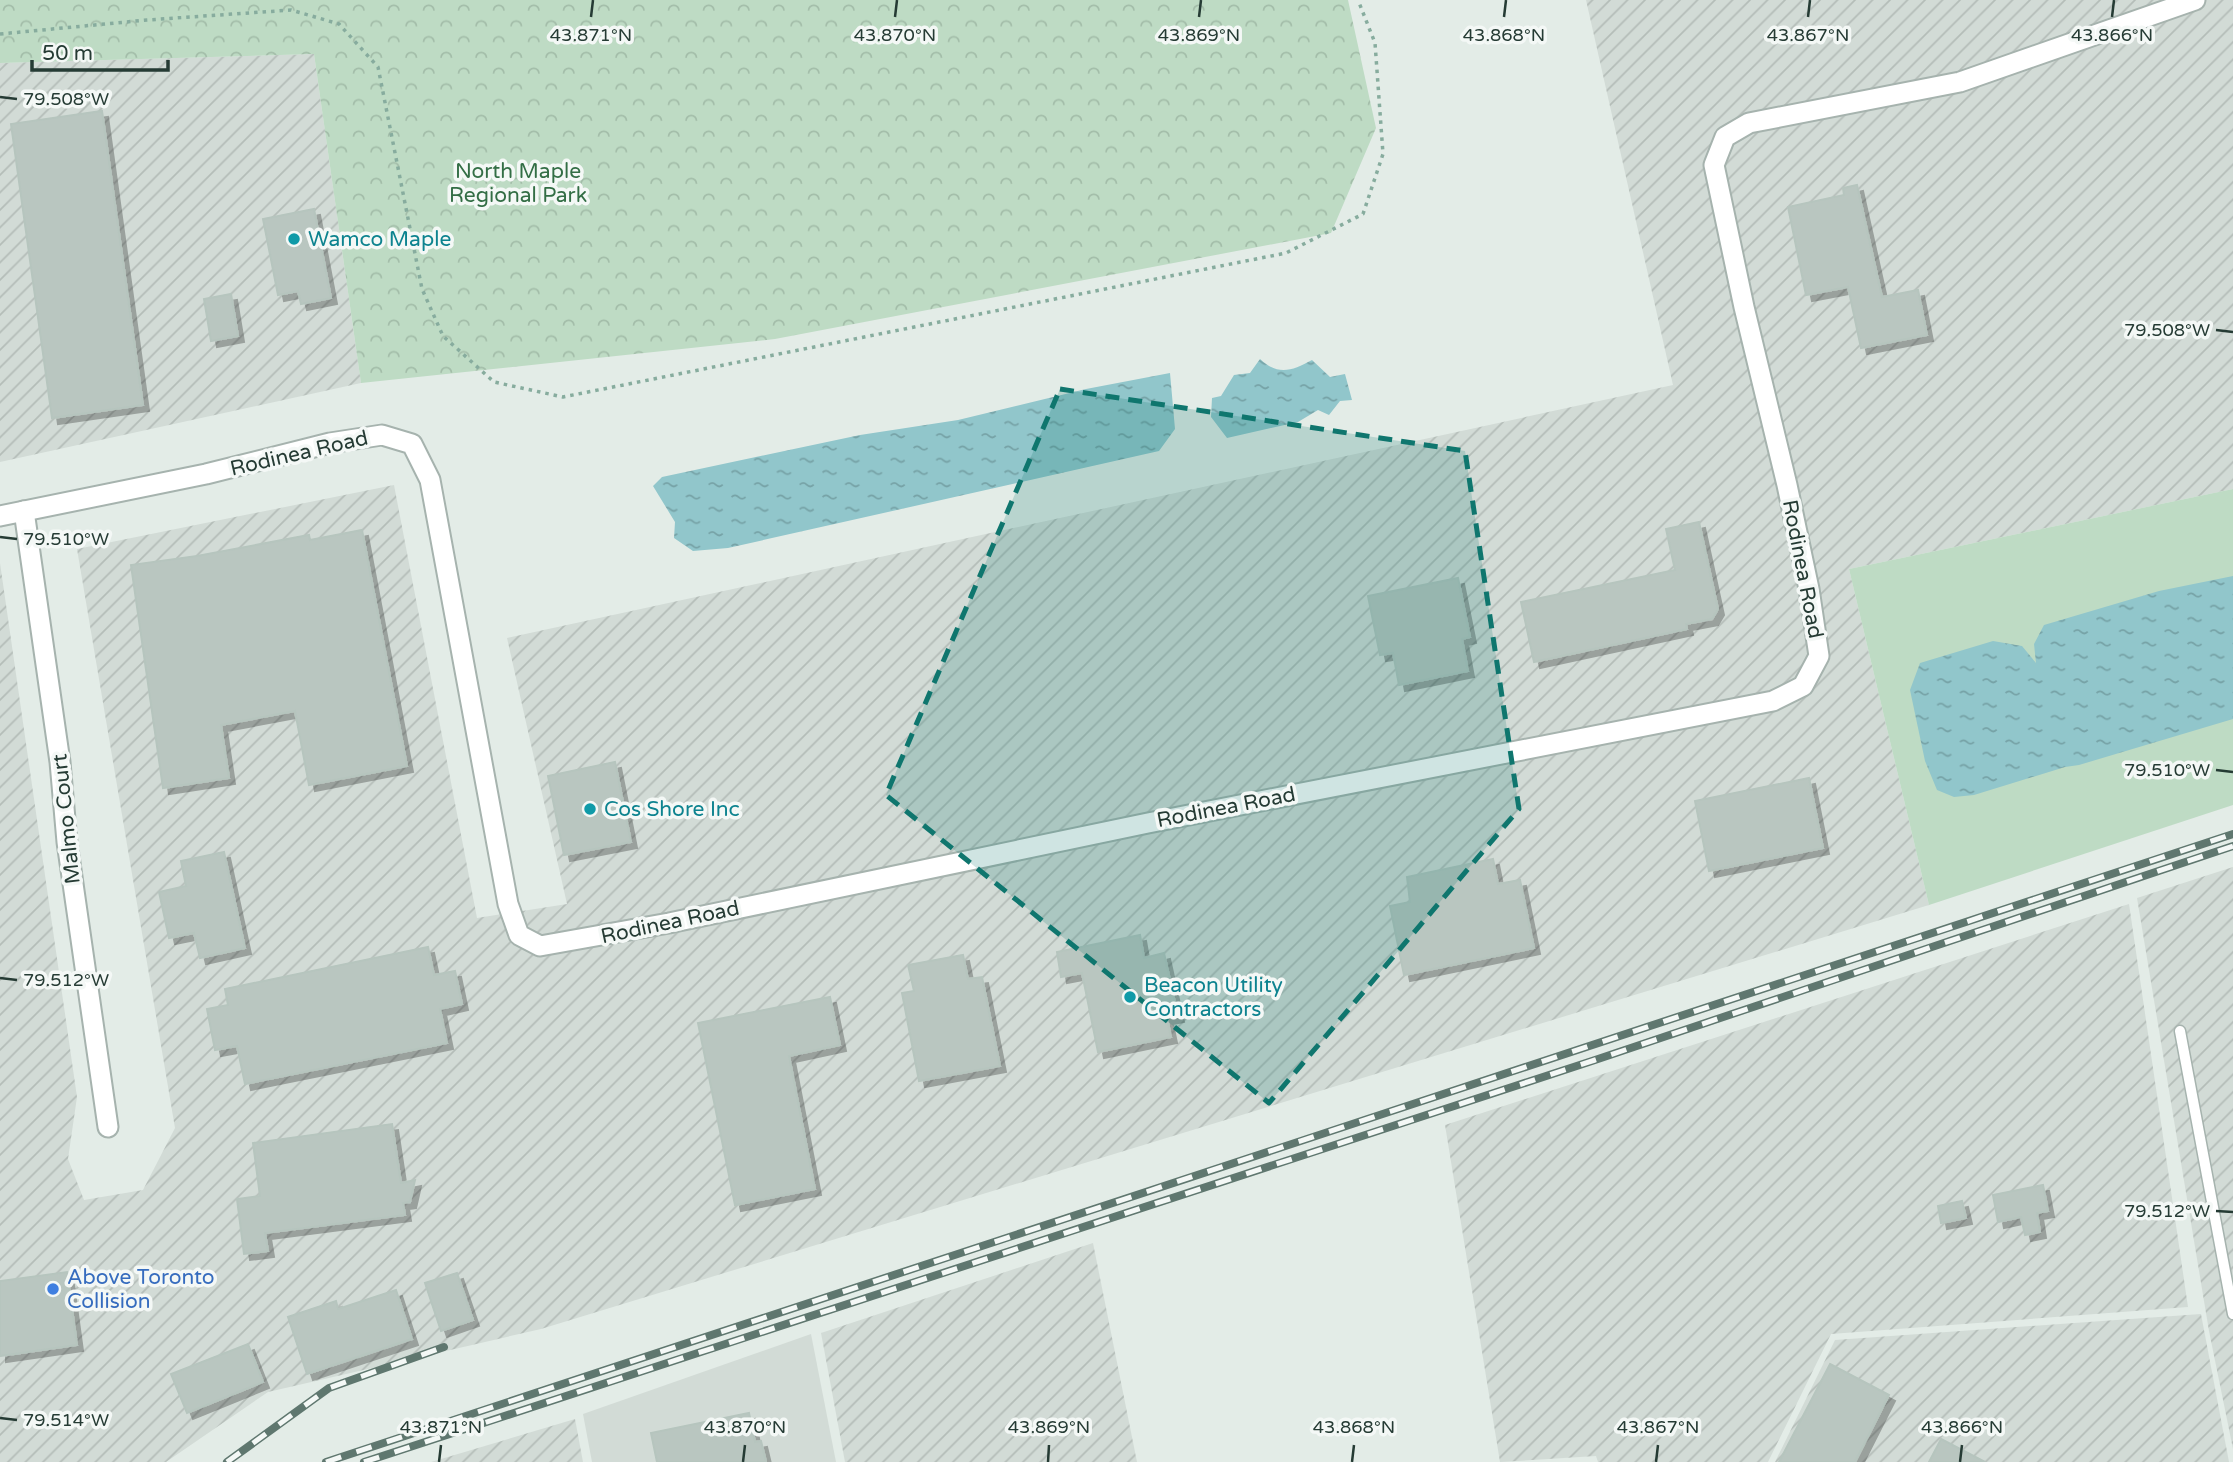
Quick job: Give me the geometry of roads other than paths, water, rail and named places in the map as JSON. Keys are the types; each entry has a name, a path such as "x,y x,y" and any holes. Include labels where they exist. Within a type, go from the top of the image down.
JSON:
{"street":[{"name":"Rodinea Road","path":"0,516 206,474 330,443 382,435 412,444 430,480 508,904 519,935 540,946 669,923 1148,823 1773,701 1803,686 1819,656 1796,524 1714,165 1724,137 1749,124 1960,82 2195,0"},
{"name":"Malmo Court","path":"24,510 60,762 67,842 108,1127"}],"lane":[{"path":"2180,1031 2233,1314"}],"water":[{"path":"1260,359 1279,370 1298,367 1312,360 1330,377 1345,374 1352,400 1340,401 1329,415 1318,410 1298,422 1227,438 1211,417 1212,398 1221,396 1234,375 1250,373"},
{"path":"1170,373 1175,429 1159,451 728,548 693,551 674,538 675,522 653,486 662,477 860,435 958,420 1086,389"},
{"path":"2233,576 2233,719 1974,795 1954,797 1937,790 1925,761 1910,690 1920,663 1993,641 2022,646 2036,663 2034,644 2044,625 2159,591"}],"railway":[{"path":"326,1462 2233,834"},
{"path":"364,1462 1595,1060 2233,846"},
{"path":"227,1462 329,1388 444,1347"}],"place":[{"name":"Wamco Maple","path":"294,239"},
{"name":"Cos Shore Inc","path":"590,809"},
{"name":"Beacon Utility Contractors","path":"1130,997"},
{"name":"Above Toronto Collision","path":"53,1289"}],"park label":[{"name":"North Maple Regional Park","path":"518,183"}]}
